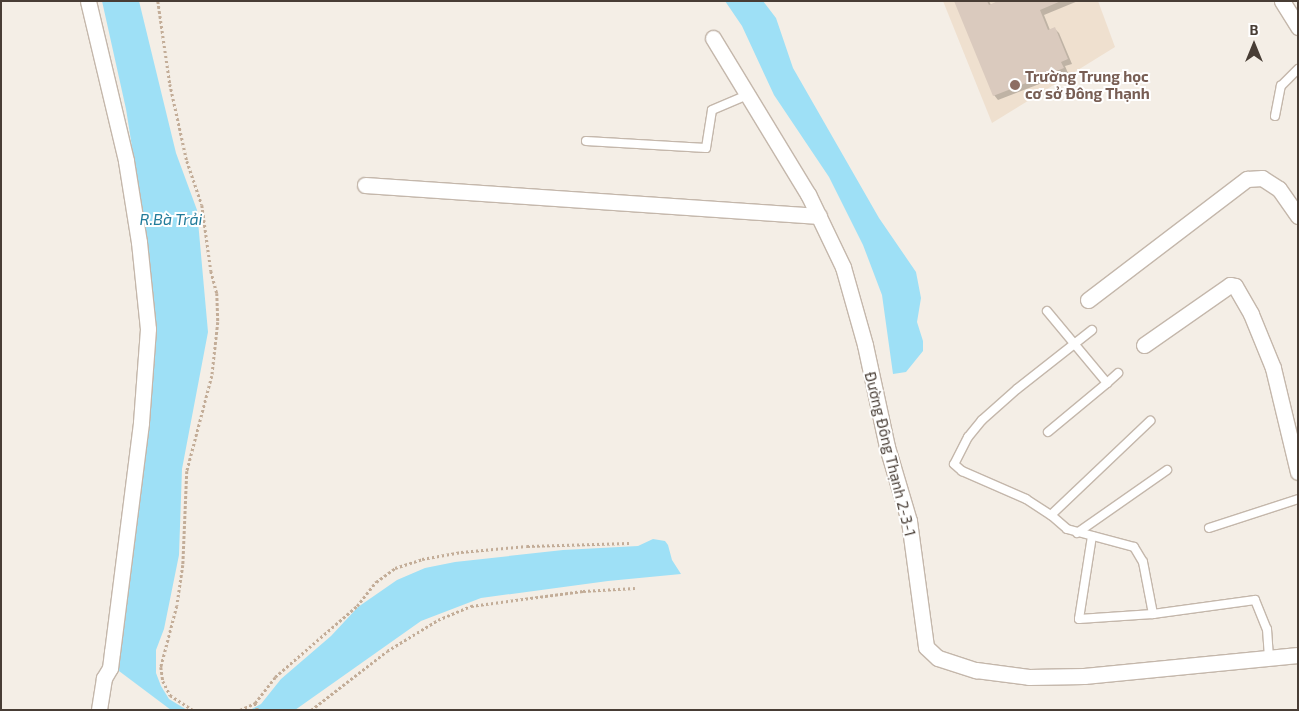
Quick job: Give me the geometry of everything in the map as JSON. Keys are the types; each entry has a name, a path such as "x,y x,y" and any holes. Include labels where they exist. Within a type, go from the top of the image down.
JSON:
{"street":[{"path":"88,1 126,161 139,242 148,329 141,423 110,668 104,678 99,710"},
{"path":"1282,1 1298,27"},
{"name":"Đường Đông Thạnh 2-3-1","path":"713,38 808,194 843,267 865,345 887,447 909,521 926,647 938,658 976,670 1029,678 1084,676 1298,655"},
{"path":"1088,300 1247,179 1262,178 1279,189 1298,216"},
{"path":"366,185 819,216"},
{"path":"1144,346 1230,285 1235,286 1250,314 1273,368 1298,472"}],"lane":[{"path":"1275,116 1281,86 1298,69"},
{"path":"586,141 706,148 712,110 748,95"},
{"path":"1047,311 1107,383"},
{"path":"1092,330 1017,389 982,420 968,437 954,464 962,471 1026,499 1051,515 1068,529 1134,547 1143,562 1153,614"},
{"path":"1048,432 1118,373"},
{"path":"1051,515 1150,421"},
{"path":"1077,532 1168,470"},
{"path":"1209,528 1298,499"},
{"path":"1092,536 1079,619 1153,614 1255,600 1267,629 1270,658"}],"path":[{"path":"158,1 170,84 187,161 202,205 211,271 217,293 218,322 212,376 187,471 183,565 177,606 161,667 163,681 170,696 193,710"},
{"path":"240,710 255,703 275,678 357,606 376,582 394,568 461,552 527,546 629,543"},
{"path":"311,710 387,651 438,620 471,606 583,591 635,588"},
{"path":"255,703 258,710"}],"shaded area":[{"name":"Trường Trung học cơ sở Đông Thạnh","path":"943,1 1098,1 1115,47 992,123"}],"water":[{"name":"R.Bà Trải","path":"102,1 139,1 176,153 197,210 208,332 182,469 179,555 164,629 156,650 156,673 161,686 169,699 187,710 171,710 115,668 132,566 155,336 146,235 126,109"},
{"path":"725,1 763,1 776,18 793,68 879,218 916,272 921,298 917,322 923,341 923,351 906,372 893,374 882,295 863,245 829,177 774,95 742,26"},
{"path":"653,539 665,541 672,560 681,574 608,581 481,598 421,621 295,710 250,710 261,704 281,679 331,636 358,607 397,580 425,568 455,562 563,550 638,546"}],"building":[{"path":"954,1 987,1 989,5 998,1 1061,1 1040,10 1048,30 1055,27 1068,59 1061,62 1064,68 993,96"}],"place":[{"name":"Trường Trung học cơ sở Đông Thạnh","path":"1015,85"}]}
